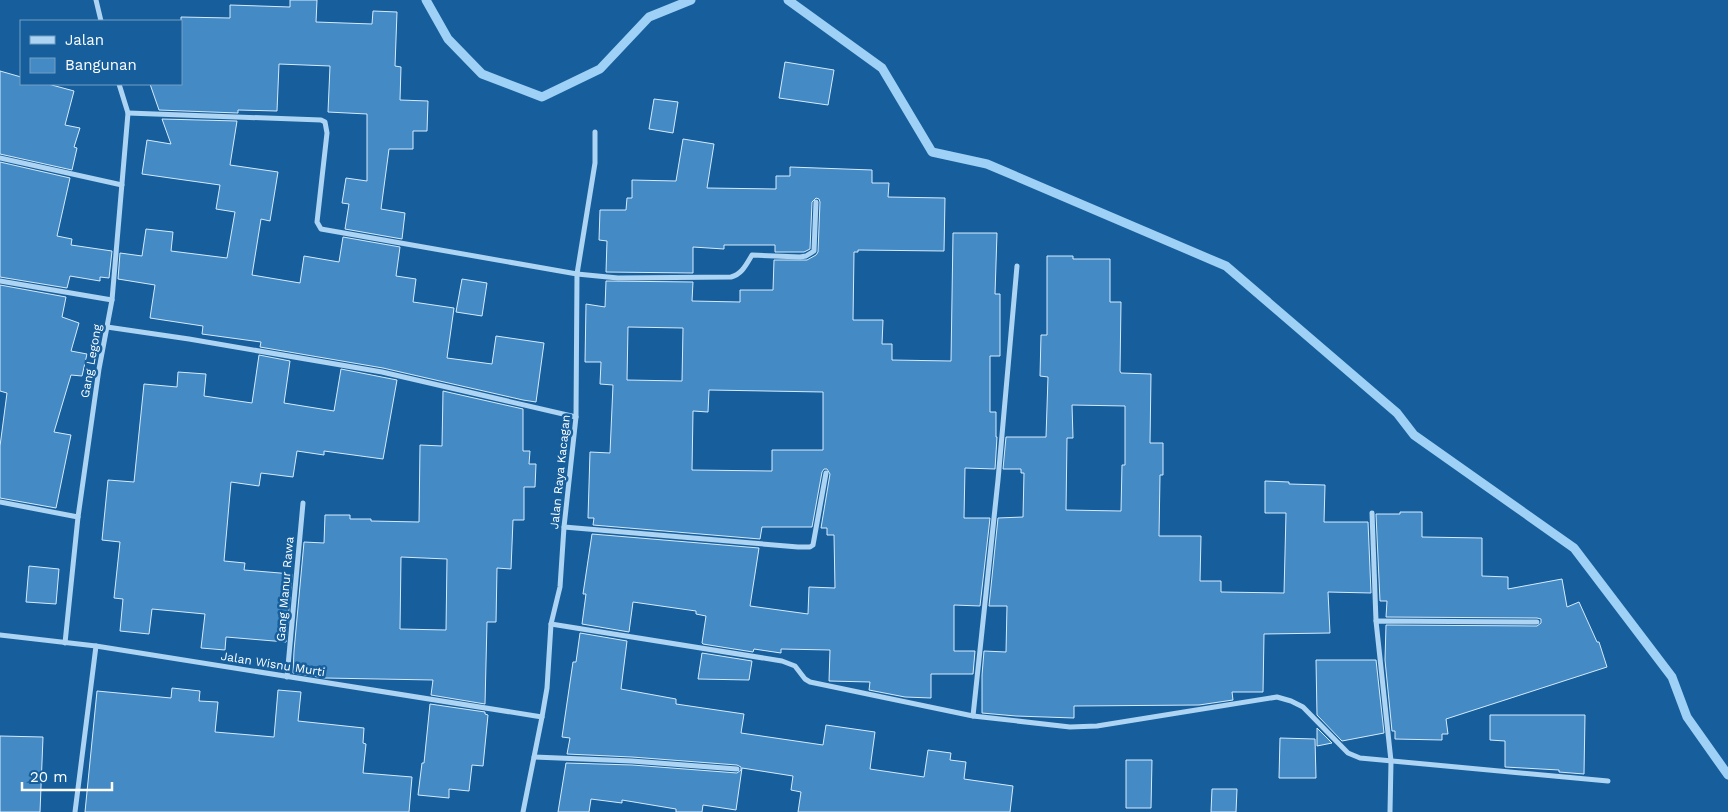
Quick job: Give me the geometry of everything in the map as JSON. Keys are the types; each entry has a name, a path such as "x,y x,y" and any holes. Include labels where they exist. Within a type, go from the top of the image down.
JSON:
{"street":[{"path":"96,0 101,20"},
{"name":"Gang Legong","path":"65,643 78,517 99,369 112,300 128,113 119,85"},
{"path":"128,113 321,120 325,122 326,133 317,222 321,229 577,274 618,278 731,277 738,274 748,264 752,256 756,254 806,256 814,251 816,202"},
{"name":"Jalan Raya Kacagan","path":"523,812 547,688 551,624 560,588 564,527 576,417 577,274 595,162 595,132"},
{"path":"0,158 122,186"},
{"path":"972,716 998,480 1017,266"},
{"path":"0,281 112,300"},
{"path":"107,327 382,372 576,417"},
{"path":"564,527 810,547 813,545 826,473"},
{"path":"0,502 78,517"},
{"name":"Gang Manur Rawa","path":"287,677 303,503"},
{"path":"1372,513 1376,620 1391,760 1390,812"},
{"path":"1376,620 1537,622"},
{"path":"551,624 782,661 795,666 805,680 810,682 972,716 1070,727 1097,726 1277,697 1302,707 1348,753 1360,758 1608,781"},
{"name":"Jalan Wisnu Murti","path":"0,635 96,646 542,718"},
{"path":"75,812 96,646"},
{"path":"534,757 632,761 737,769"}],"building":[{"path":"290,0 317,0 316,22 372,24 373,11 397,12 395,66 401,67 400,100 428,101 427,131 413,131 413,149 389,149 381,209 405,213 402,239 345,229 349,204 342,203 346,178 367,181 367,114 328,112 330,66 279,64 277,111 238,110 238,113 159,110 150,85 182,85 181,17 230,18 230,5 290,7"},
{"path":"785,62 834,70 828,105 779,98"},
{"path":"0,71 20,77 20,85 52,85 74,91 65,125 80,128 74,147 77,148 72,170 0,154"},
{"path":"654,99 678,102 673,133 649,129"},
{"path":"162,119 237,121 230,165 278,172 270,221 261,219 252,275 300,283 304,256 339,262 343,237 400,247 396,276 416,279 413,302 454,308 447,358 492,364 496,336 544,343 536,402 383,368 260,347 261,342 202,334 203,326 150,318 155,285 118,279 120,253 142,256 146,229 173,232 171,251 227,258 235,212 216,209 220,185 142,174 147,140 171,144"},
{"path":"683,139 714,144 707,188 776,189 776,176 790,176 790,167 872,170 872,183 889,183 888,197 945,198 944,251 858,250 858,252 854,252 853,320 883,320 882,344 892,344 892,360 951,361 953,233 997,233 995,294 1000,294 1000,356 990,356 990,412 996,412 995,469 965,468 964,518 990,518 980,606 954,605 954,651 975,651 973,674 931,674 931,698 905,697 869,690 870,682 829,681 830,650 781,649 781,653 754,649 753,652 703,644 706,616 696,614 696,611 633,602 629,632 582,624 586,594 583,594 592,534 759,548 750,606 808,614 809,587 835,588 834,535 827,535 827,528 821,528 830,474 827,469 824,469 822,472 812,527 762,527 760,539 593,525 594,518 588,518 590,452 610,453 613,385 600,384 601,362 585,362 586,304 605,307 606,281 693,282 692,301 740,302 740,290 773,290 774,260 807,260 818,252 820,202 816,198 812,202 810,249 804,252 775,252 775,245 724,245 724,249 693,247 693,273 606,272 607,241 599,240 600,210 626,210 627,198 632,198 632,180 676,181","holes":["628,327 683,328 682,381 627,380","709,390 823,392 823,450 772,450 772,471 692,470 693,411 708,412"]},
{"path":"0,162 70,178 57,236 72,239 71,245 112,251 109,278 100,277 100,281 70,276 67,288 0,277"},
{"path":"1047,256 1073,256 1073,259 1110,259 1110,302 1121,302 1120,371 1121,373 1151,374 1150,443 1163,443 1163,475 1160,475 1159,536 1201,536 1200,581 1221,581 1221,592 1284,593 1286,513 1265,513 1265,481 1325,485 1324,522 1368,522 1371,593 1328,592 1330,633 1264,634 1263,692 1232,692 1233,700 1199,705 1074,706 1074,718 982,713 984,651 1006,652 1007,606 989,606 998,518 1023,517 1024,473 1021,473 1021,469 1003,469 1006,437 1046,437 1048,377 1040,376 1041,335 1047,335","holes":["1072,405 1125,406 1125,465 1122,465 1121,511 1066,510 1067,438 1073,438"]},
{"path":"462,279 487,283 482,316 456,312"},
{"path":"0,285 66,297 62,317 79,323 71,351 87,354 82,376 71,375 54,432 71,435 56,508 0,498 0,446 7,393 0,391"},
{"path":"259,355 290,361 284,403 334,411 341,369 397,380 383,459 324,451 324,455 297,451 293,477 261,473 259,486 231,482 224,561 245,563 244,570 292,574 286,642 226,637 225,650 201,648 205,614 152,609 149,634 120,631 123,599 114,598 120,542 102,540 108,480 134,482 144,384 177,387 178,372 206,374 204,396 252,403"},
{"path":"443,391 523,409 523,451 530,451 529,464 536,464 535,487 524,487 524,520 513,520 511,569 497,568 496,622 487,622 485,704 431,695 433,680 325,678 293,673 304,542 324,543 325,515 350,515 350,519 371,519 371,521 419,522 420,445 442,446","holes":["401,557 447,559 446,630 400,629"]},
{"path":"1400,512 1422,512 1422,537 1482,538 1482,576 1508,577 1508,589 1562,579 1567,607 1579,602 1597,642 1599,642 1607,667 1446,719 1448,734 1442,734 1442,740 1395,739 1395,731 1392,731 1385,660 1386,625 1537,626 1541,623 1541,619 1537,618 1386,617 1387,601 1380,601 1376,514 1400,514"},
{"path":"29,566 59,569 56,604 26,602"},
{"path":"580,633 627,641 621,689 676,699 676,704 744,714 741,733 823,745 826,725 875,732 870,769 924,777 928,750 951,753 950,760 966,762 964,779 1013,786 1010,812 798,812 801,792 791,790 793,776 742,768 736,810 703,805 702,812 676,812 676,809 622,800 622,803 591,799 589,812 558,812 566,763 632,765 737,773 741,770 741,767 737,765 567,754 570,738 562,737 573,662 576,662"},
{"path":"702,653 752,661 749,680 698,679"},
{"path":"1316,660 1376,660 1384,733 1342,741 1317,715"},
{"path":"172,688 200,691 199,701 218,702 215,732 274,737 278,690 301,692 298,721 364,728 363,743 366,744 363,773 412,777 409,812 85,812 97,691 171,698"},
{"path":"430,704 485,712 488,715 483,766 472,765 469,791 449,789 449,798 418,795 422,763 424,763"},
{"path":"1490,715 1585,715 1584,774 1559,772 1559,770 1505,767 1505,741 1490,740"},
{"path":"1317,728 1332,743 1317,746"},
{"path":"0,736 43,737 40,812 0,812"},
{"path":"1280,738 1315,739 1316,778 1279,778"},
{"path":"1126,760 1152,760 1151,808 1126,808"},
{"path":"1212,789 1237,789 1236,812 1211,812"}],"waterway":[{"path":"426,0 448,39 482,74 542,97 600,69 649,17 691,0"},
{"path":"788,0 882,68 932,152 987,164 1226,266 1397,413 1414,435 1574,548 1672,677 1687,717 1728,775"}]}
